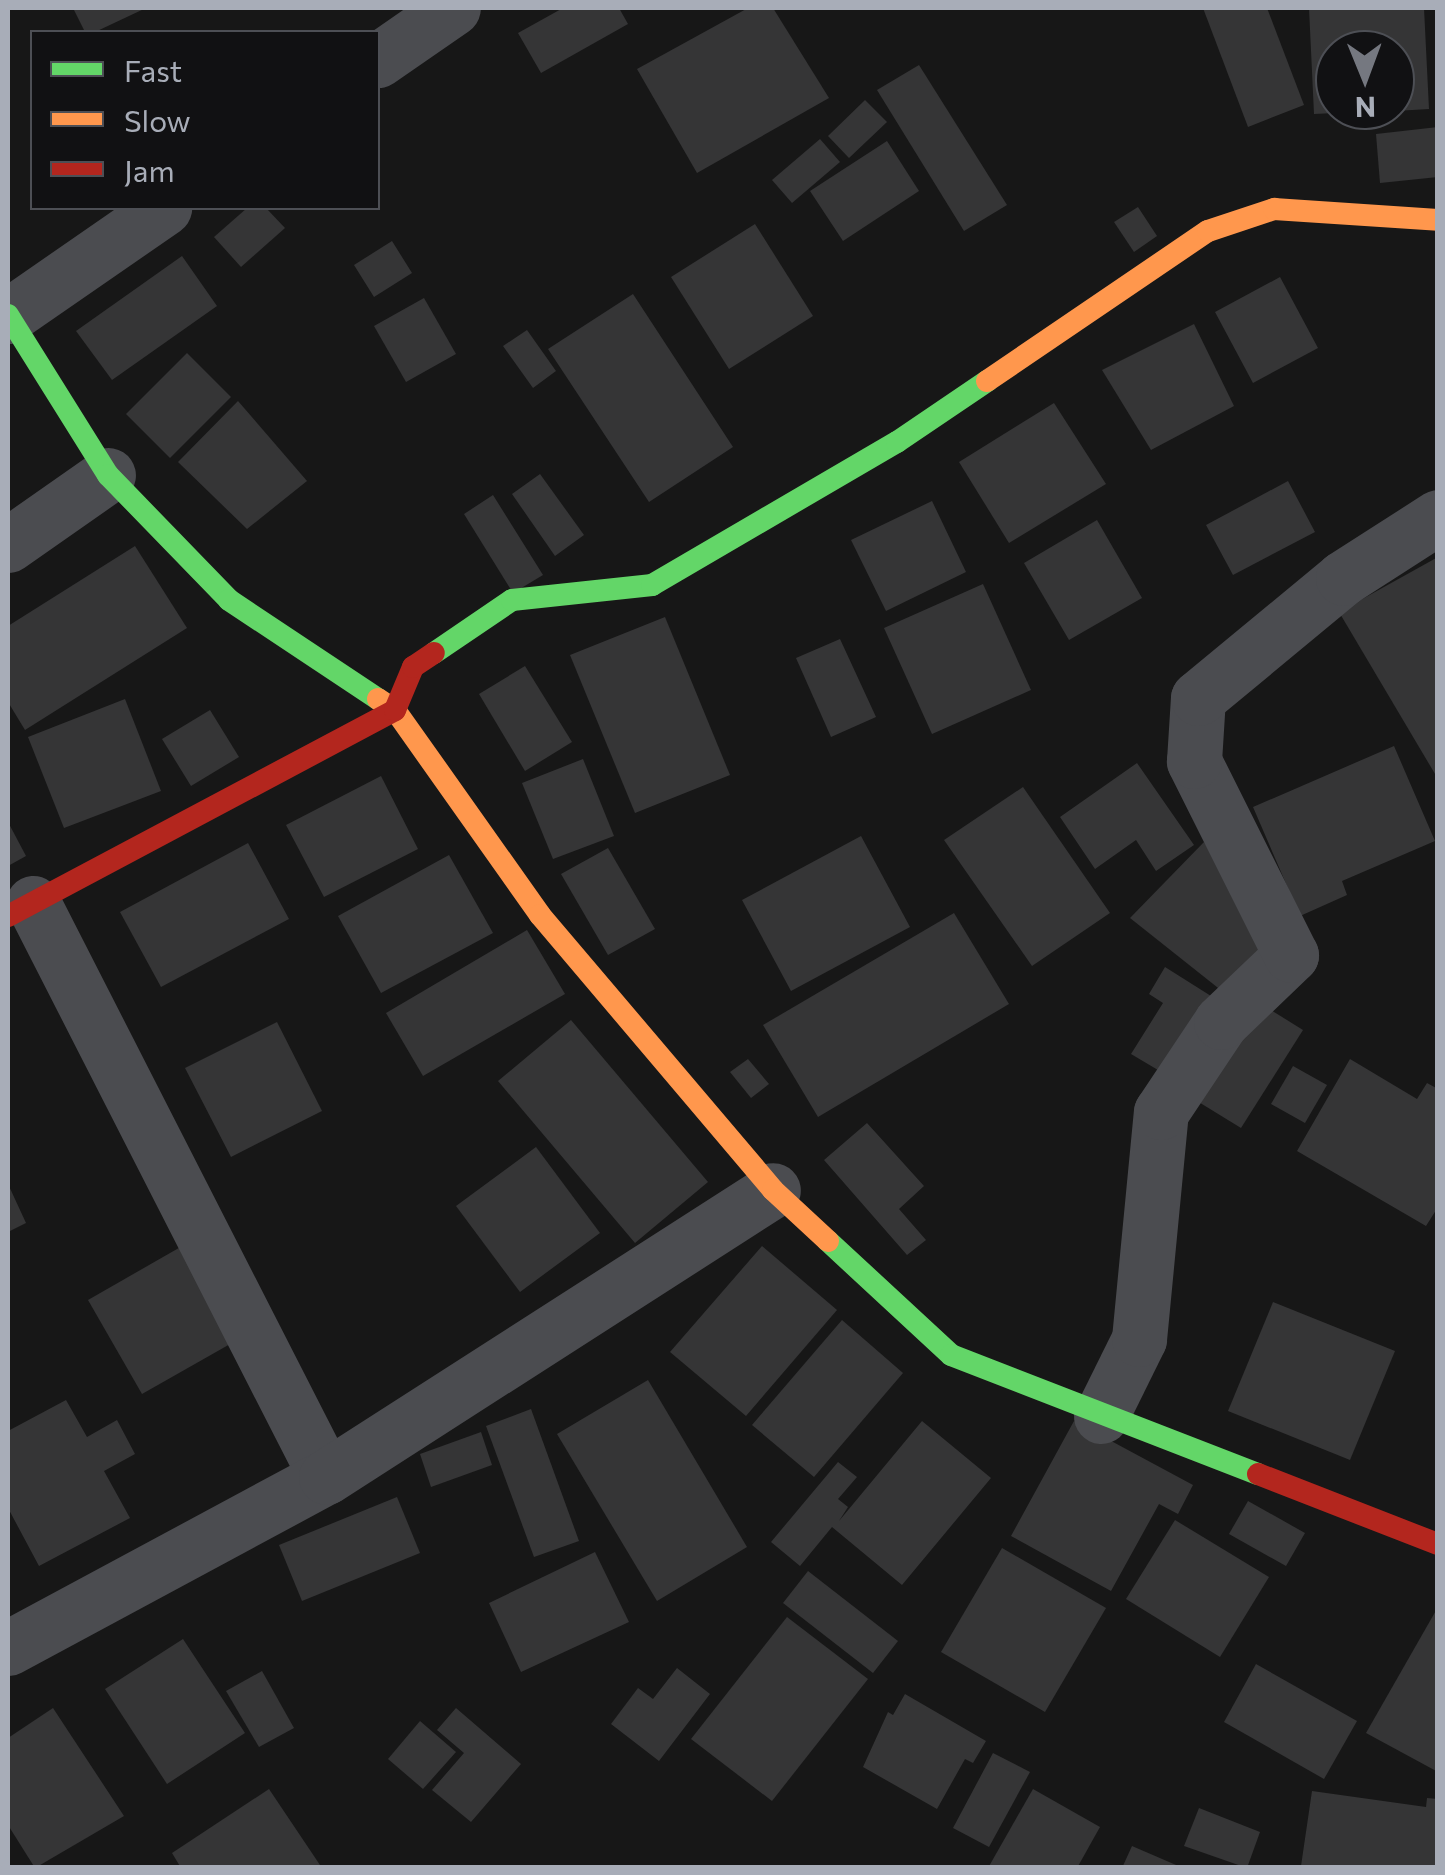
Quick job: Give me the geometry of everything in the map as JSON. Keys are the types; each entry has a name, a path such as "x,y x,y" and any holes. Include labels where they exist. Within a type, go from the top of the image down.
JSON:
{"street":[{"path":"380,59 453,8"},
{"path":"326,1477 20,910 395,710 413,667 512,600 652,585 897,442 1208,231 1274,209 1436,231"},
{"path":"161,210 8,316 108,476 229,600 395,710 540,915 773,1190 950,1355 1101,1416 1434,1533"},
{"path":"8,545 108,476"},
{"path":"1101,1416 1139,1339 1160,1112 1221,1022 1291,955 1194,761 1198,698 1343,578 1438,517"},
{"path":"8,1648 326,1477 773,1190"}],"building":[{"path":"73,8 146,8 99,30 84,30"},
{"path":"563,8 619,8 628,24 541,73 518,33"},
{"path":"748,8 773,8 829,98 697,173 637,69"},
{"path":"1203,8 1267,8 1304,105 1248,127"},
{"path":"1309,8 1424,8 1429,109 1415,110 1415,30 1315,30 1314,114"},
{"path":"919,65 1007,205 964,231 877,90"},
{"path":"865,100 887,122 849,158 828,136"},
{"path":"1438,127 1438,177 1380,183 1376,134"},
{"path":"820,139 840,162 792,203 772,180"},
{"path":"887,141 919,191 843,241 810,191"},
{"path":"1138,207 1157,236 1134,252 1114,222"},
{"path":"245,210 268,210 285,228 241,267 214,237"},
{"path":"755,224 813,316 729,369 671,277"},
{"path":"392,241 412,273 374,297 354,265"},
{"path":"182,256 217,306 112,380 76,331"},
{"path":"1280,277 1318,348 1253,383 1215,312"},
{"path":"633,294 733,447 649,502 548,349"},
{"path":"424,298 456,354 406,382 374,326"},
{"path":"1194,324 1234,406 1151,450 1102,370"},
{"path":"527,330 556,371 533,388 503,346"},
{"path":"187,353 231,397 170,458 126,414"},
{"path":"238,401 307,481 247,529 178,462"},
{"path":"1054,403 1106,484 1009,543 959,462"},
{"path":"540,474 584,535 555,556 512,494"},
{"path":"1288,481 1315,532 1233,575 1206,525"},
{"path":"493,495 543,575 513,593 464,514"},
{"path":"932,501 966,572 886,611 851,540"},
{"path":"1097,520 1142,598 1069,640 1024,563"},
{"path":"135,546 187,628 25,730 8,702 8,626"},
{"path":"1438,557 1438,779 1339,612"},
{"path":"983,584 1031,690 932,734 884,628"},
{"path":"665,617 730,775 635,813 570,655"},
{"path":"840,639 876,717 831,737 796,658"},
{"path":"525,666 572,742 525,771 479,694"},
{"path":"125,699 161,791 64,828 28,737"},
{"path":"210,710 239,757 191,786 162,739"},
{"path":"1394,746 1435,841 1342,881 1347,895 1300,916 1253,807"},
{"path":"583,759 614,836 553,859 522,783"},
{"path":"1137,763 1194,845 1156,871 1136,840 1095,869 1060,817"},
{"path":"381,776 418,849 324,897 286,825"},
{"path":"1023,787 1110,913 1032,966 944,840"},
{"path":"8,822 26,856 8,866"},
{"path":"861,836 910,927 791,991 742,900"},
{"path":"1204,842 1275,957 1232,999 1130,918"},
{"path":"248,843 289,919 161,987 120,912"},
{"path":"608,848 655,929 608,955 561,874"},
{"path":"449,855 493,933 381,993 338,916"},
{"path":"954,913 1009,1004 818,1117 763,1025"},
{"path":"527,930 565,994 423,1076 386,1013"},
{"path":"1165,967 1211,996 1163,1073 1131,1054 1163,1003 1149,994"},
{"path":"1258,1002 1303,1030 1241,1128 1197,1101"},
{"path":"571,1020 708,1182 635,1243 498,1081"},
{"path":"277,1022 322,1111 231,1157 185,1068"},
{"path":"748,1059 769,1084 751,1098 730,1072"},
{"path":"1350,1059 1417,1099 1427,1083 1438,1089 1438,1207 1426,1226 1297,1151"},
{"path":"1293,1066 1327,1085 1305,1123 1271,1104"},
{"path":"867,1123 924,1186 899,1209 926,1240 907,1255 824,1160"},
{"path":"536,1147 600,1233 520,1292 456,1206"},
{"path":"8,1184 26,1223 8,1232"},
{"path":"191,1241 246,1335 142,1394 88,1300"},
{"path":"762,1246 837,1310 746,1416 670,1352"},
{"path":"1273,1302 1395,1351 1350,1460 1228,1411"},
{"path":"842,1320 903,1373 814,1477 752,1425"},
{"path":"648,1380 747,1547 657,1601 557,1434"},
{"path":"66,1400 87,1437 117,1420 135,1454 104,1471 130,1518 39,1566 8,1508 8,1431"},
{"path":"531,1409 579,1541 534,1557 486,1426"},
{"path":"922,1421 991,1478 902,1585 832,1527 800,1566 771,1542 838,1462 857,1477 838,1499 848,1507 839,1521"},
{"path":"1074,1421 1193,1485 1178,1514 1159,1504 1111,1591 1011,1536"},
{"path":"481,1432 492,1465 431,1487 420,1454"},
{"path":"397,1497 420,1553 302,1601 279,1545"},
{"path":"1248,1501 1305,1533 1286,1566 1229,1534"},
{"path":"1175,1520 1269,1577 1220,1657 1126,1599"},
{"path":"1002,1548 1106,1608 1045,1712 941,1652"},
{"path":"595,1552 629,1622 521,1672 489,1603"},
{"path":"808,1571 898,1641 873,1673 783,1603"},
{"path":"1438,1607 1438,1772 1366,1733"},
{"path":"787,1617 868,1679 772,1801 691,1739"},
{"path":"183,1639 245,1733 167,1784 105,1689"},
{"path":"1256,1664 1357,1721 1324,1779 1224,1722"},
{"path":"677,1668 710,1694 659,1761 611,1724 638,1688 653,1699"},
{"path":"262,1671 294,1728 259,1747 226,1691"},
{"path":"905,1694 986,1741 973,1763 965,1759 937,1809 863,1767 888,1712 893,1715"},
{"path":"53,1708 124,1816 35,1868 8,1825 8,1738"},
{"path":"456,1708 521,1764 471,1822 432,1790 464,1753 437,1730"},
{"path":"420,1721 456,1752 423,1789 388,1759"},
{"path":"993,1753 1030,1772 989,1847 953,1828"},
{"path":"269,1789 322,1868 181,1868 172,1853"},
{"path":"1033,1789 1100,1827 1077,1868 988,1868"},
{"path":"1312,1791 1426,1807 1427,1798 1438,1799 1438,1868 1301,1866"},
{"path":"1199,1808 1260,1832 1247,1868 1184,1846"},
{"path":"1132,1846 1183,1868 1122,1868"}],"traffic: fast":[{"path":"8,315 108,475 229,600 378,699"},
{"path":"434,653 512,600 652,585 897,442 987,381"},
{"path":"828,1241 951,1355 1258,1474"}],"traffic: slow":[{"path":"987,381 1208,231 1274,209 1438,220"},
{"path":"378,699 395,710 540,915 773,1190 828,1241"}],"traffic: jam":[{"path":"8,916 395,710 413,667 434,653"},
{"path":"1258,1474 1438,1544"}]}
